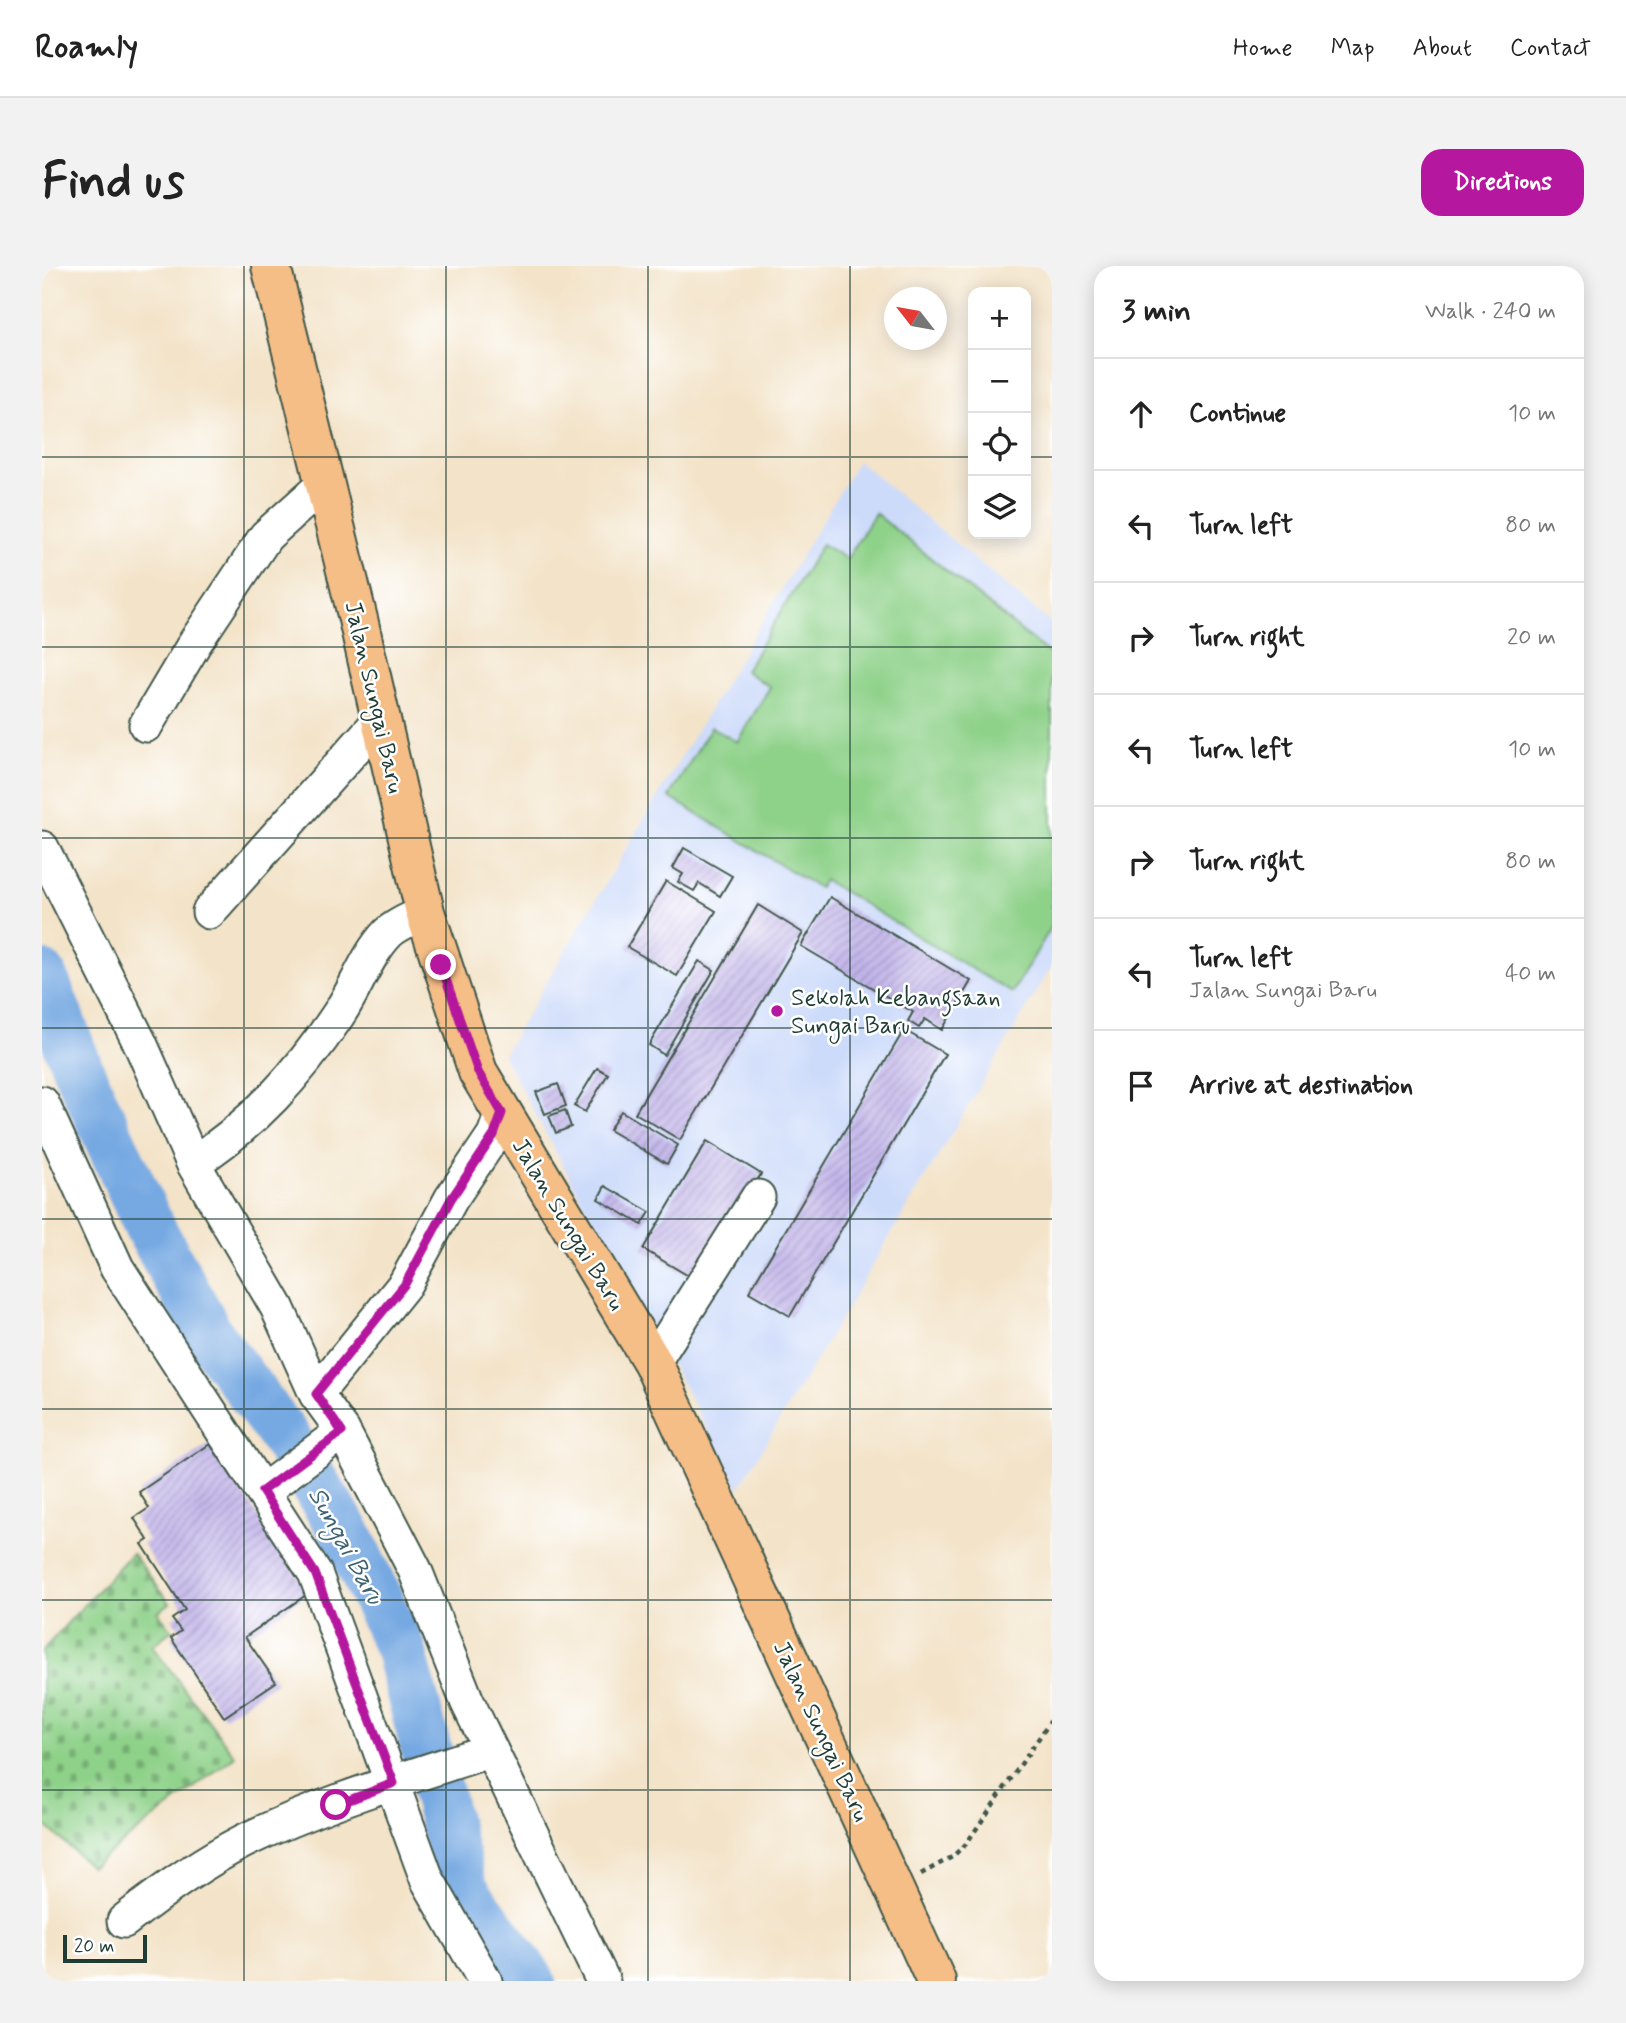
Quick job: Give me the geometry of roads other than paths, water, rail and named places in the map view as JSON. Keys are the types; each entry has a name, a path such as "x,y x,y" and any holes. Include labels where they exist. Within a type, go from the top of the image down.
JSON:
{"main road":[{"name":"Jalan Sungai Baru","path":"271,266 425,912 478,1072 653,1363 936,1981"}],"street":[{"path":"146,725 265,536 324,484"},
{"path":"209,912 381,719"},
{"path":"42,848 140,1043 193,1163 277,1307 316,1394 332,1439 415,1570 467,1701 603,1981"},
{"path":"193,1163 231,1139 265,1108 298,1072 340,1013 389,932 425,912"},
{"path":"42,1103 117,1268 273,1484 405,1779 427,1879 485,1981"},
{"path":"316,1394 405,1284 451,1199 494,1135 502,1113"},
{"path":"653,1363 758,1197"},
{"path":"273,1484 332,1439"},
{"path":"124,1921 172,1884 245,1840 405,1779 491,1750"}],"waterway":[{"name":"Sungai Baru","path":"42,976 80,1074 149,1226 210,1337 284,1436 347,1535 400,1648 462,1888 530,1981"}],"place":[{"name":"Sekolah Kebangsaan Sungai Baru","path":"777,1011"}]}
